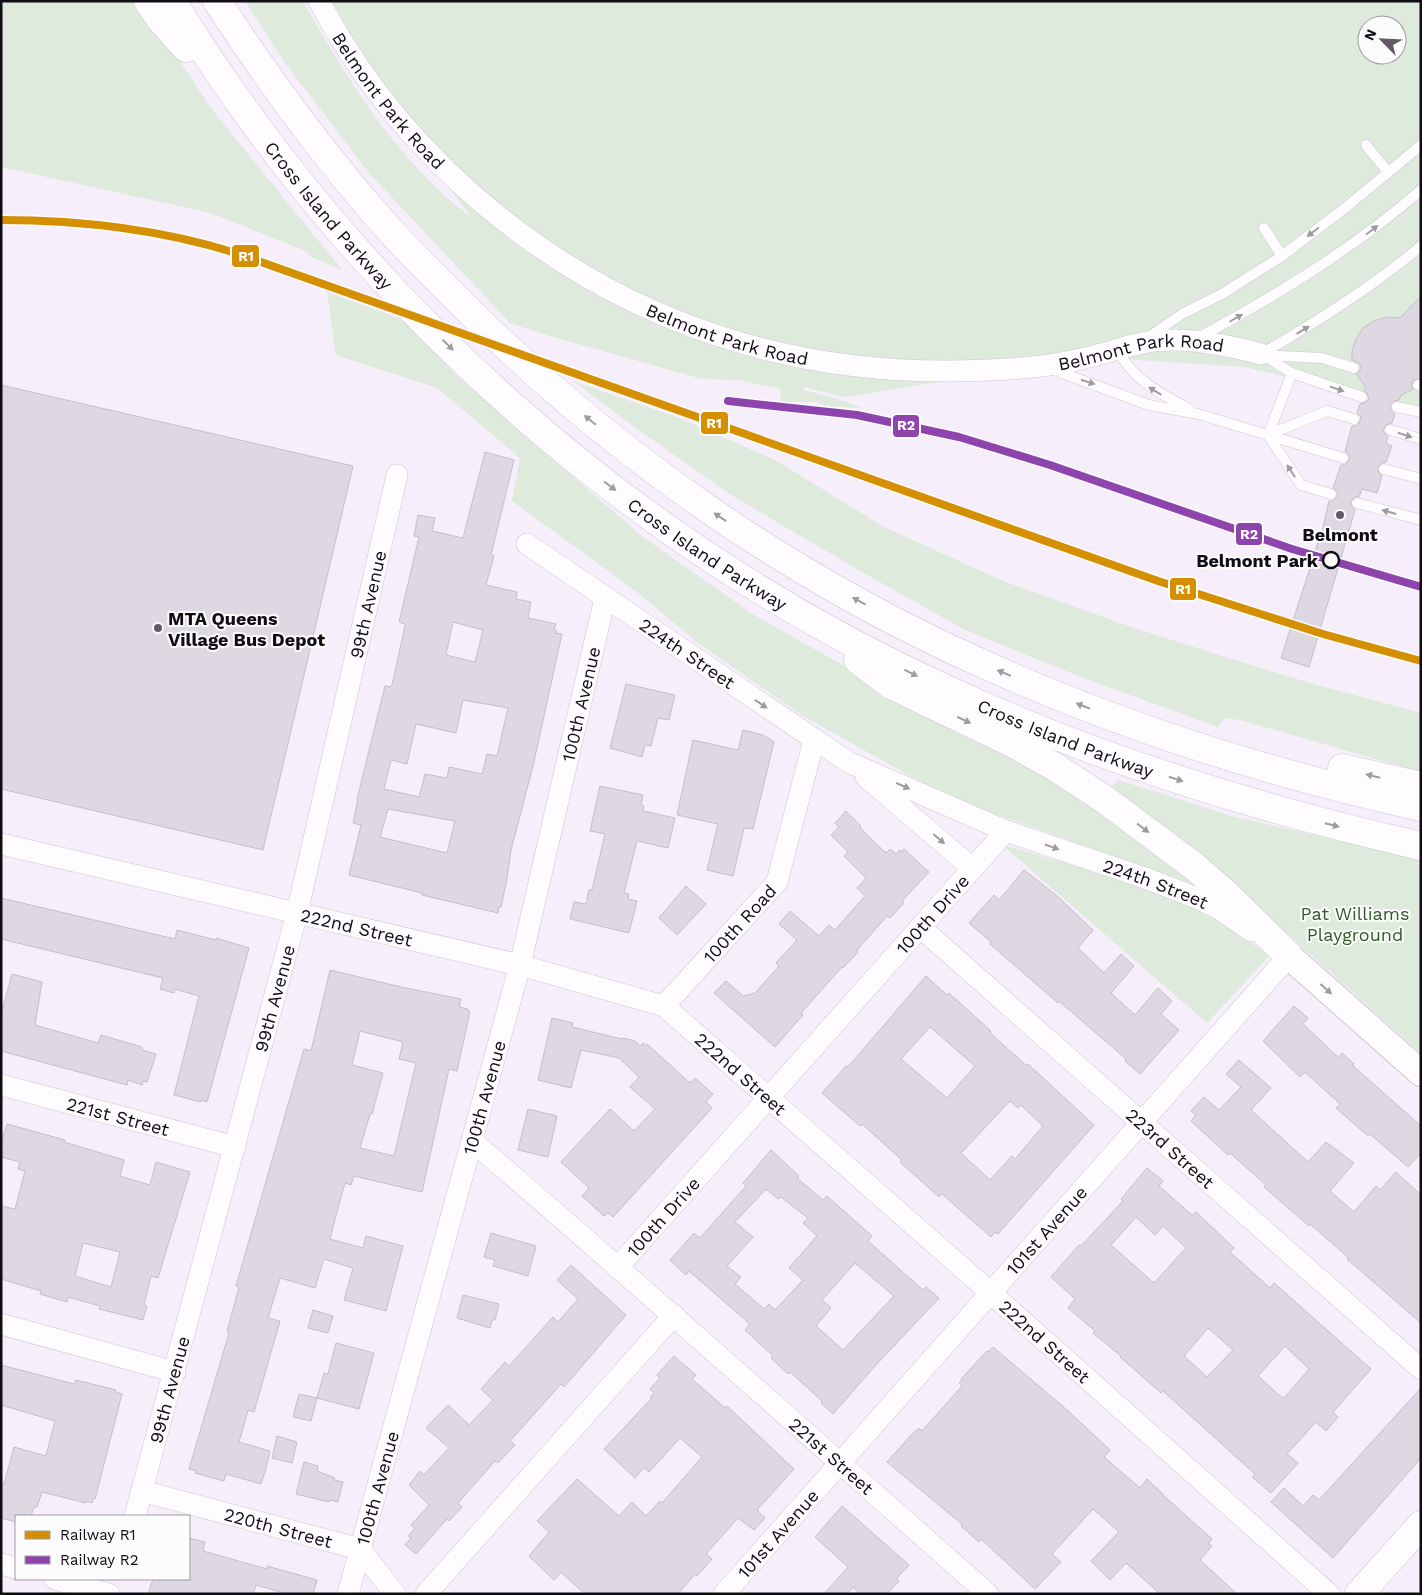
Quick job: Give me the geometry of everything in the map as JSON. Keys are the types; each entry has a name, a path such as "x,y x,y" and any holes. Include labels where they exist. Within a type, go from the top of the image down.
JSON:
{"main road":[{"path":"148,1 161,20 242,107"},
{"name":"Cross Island Parkway","path":"172,1 242,107 311,197 386,284 510,404 555,443 694,548 791,609 841,637 944,689 999,713 1104,755 1269,808 1421,846"},
{"name":"Cross Island Parkway","path":"218,1 286,103 375,214 436,278 524,365 635,457 690,498 750,538 818,579 898,622 987,666 1049,693 1252,762 1421,807"},
{"path":"791,609 891,685 1014,744 1055,767 1104,799 1195,867 1226,894 1289,956"},
{"path":"1118,718 1315,760 1357,772 1421,786"},
{"path":"1360,1594 1421,1525"}],"street":[{"name":"Belmont Park Road","path":"320,1 338,36 368,79 401,121 430,155 475,196 533,242 564,263 626,298 688,324 745,344 825,361 873,367 932,371 990,370 1042,365 1082,359 1153,341 1193,341 1261,354"},
{"name":"99th Avenue","path":"135,1515 297,913 398,475"},
{"name":"224th Street","path":"527,544 848,762 972,868"},
{"name":"100th Avenue","path":"348,1594 520,966 605,598"},
{"name":"100th Road","path":"664,1006 777,882 814,740"},
{"name":"224th Street","path":"848,762 1006,831 1148,879 1218,908 1289,956 1421,1073"},
{"name":"100th Drive","path":"674,1315 617,1268 1006,831"},
{"name":"222nd Street","path":"1,844 520,966 664,1006 991,1293 1329,1594"},
{"name":"223rd Street","path":"920,927 1421,1369"},
{"name":"101st Avenue","path":"724,1594 1289,956"},
{"name":"221st Street","path":"1,1085 235,1147"},
{"path":"472,1141 617,1268"},
{"name":"221st Street","path":"674,1315 988,1594"},
{"path":"426,1594 674,1315"},
{"path":"1,1324 175,1372"},
{"name":"220th Street","path":"142,1491 360,1549"},
{"path":"360,1549 394,1594"},
{"path":"59,1580 109,1594"},
{"path":"113,1594 118,1580"}],"lane":[{"path":"1366,145 1388,172"},
{"path":"1198,414 1145,384 1126,364 1127,347 1182,314 1222,294 1282,256 1345,208 1421,145"},
{"path":"1193,341 1314,271 1378,225 1421,190"},
{"path":"1264,228 1282,256"},
{"path":"1261,354 1340,307 1421,246"},
{"path":"1261,354 1322,358 1354,368"},
{"path":"1261,354 1292,373 1362,397"},
{"path":"1042,365 1149,405 1198,414 1343,458"},
{"path":"1268,435 1292,373"},
{"path":"1397,407 1421,412"},
{"path":"1268,435 1327,411 1354,419"},
{"path":"1390,430 1421,439"},
{"path":"1268,435 1301,485 1331,494"},
{"path":"1384,469 1421,479"},
{"path":"1357,503 1421,520"}],"green space":[{"path":"1,1 140,1 210,107 342,270 309,256 308,252 211,213 1,167"},
{"path":"245,1 303,1 357,90 398,146 445,196 472,218 306,1 1421,1 1421,410 1245,367 1092,357 845,397 804,387 803,390 863,408 824,406 818,402 781,402 780,389 739,380 702,379 510,323 369,173 285,63"},
{"path":"327,292 398,318 409,326 461,380 643,537 754,615 862,676 993,739 1129,823 1203,888 990,812 919,781 803,716 698,643 637,592 512,501 520,458 437,388 336,355"},
{"path":"573,381 679,418 775,460 884,527 1003,581 1134,628 1225,657 1317,685 1421,713 1421,772 1240,720 1224,718 1218,727 1081,677 965,630 731,495 630,424"},
{"name":"Pat Williams Playground","path":"1118,780 1235,817 1421,859 1421,1053 1282,929 1110,789"},
{"path":"1001,844 1156,890 1212,918 1270,955 1207,1023"}],"building":[{"name":"Belmont","path":"1421,296 1421,379 1413,380 1411,386 1413,389 1401,395 1399,400 1394,401 1390,405 1391,410 1395,414 1392,423 1386,425 1383,431 1388,437 1386,443 1392,446 1386,462 1378,467 1378,471 1382,476 1377,493 1362,489 1359,497 1355,497 1351,501 1351,505 1355,510 1309,667 1281,658 1323,527 1329,501 1333,501 1337,496 1338,492 1333,488 1341,465 1345,465 1349,460 1350,456 1345,451 1352,426 1356,426 1360,421 1361,417 1357,413 1360,404 1369,399 1364,391 1366,387 1356,374 1361,366 1352,360 1352,351 1356,339 1363,328 1374,321 1387,317 1400,318"},
{"name":"MTA Queens Village Bus Depot","path":"1,385 353,466 263,850 1,789"},
{"path":"485,452 514,460 491,555 494,556 486,585 517,592 516,599 531,602 528,618 556,624 554,630 557,631 556,633 562,634 533,766 511,850 501,907 499,907 498,913 349,875 361,825 353,823 357,799 385,686 390,687 392,685 405,626 405,624 399,622 419,537 414,536 418,515 435,518 432,531 463,538","holes":["453,622 483,630 475,662 446,655","463,700 508,708 497,756 487,754 482,774 449,767 447,778 425,774 419,797 384,789 391,760 407,764 416,724 456,733","388,809 455,821 447,853 380,837"]},
{"path":"626,684 675,695 669,720 658,718 651,746 645,745 642,757 610,748"},
{"path":"743,730 763,735 774,742 753,829 744,828 733,876 707,870 718,824 677,815 693,740 738,750"},
{"path":"600,786 643,795 641,805 644,806 643,811 675,818 668,848 637,841 624,893 629,894 628,899 637,901 629,933 570,919 574,902 586,904 589,890 592,890 605,834 590,831"},
{"path":"846,811 861,826 860,828 886,853 890,849 896,854 904,849 929,872 902,901 904,903 890,918 887,916 857,950 858,952 801,1013 803,1015 775,1047 714,993 726,981 743,996 755,993 779,966 776,963 797,940 779,924 790,911 819,936 829,925 835,930 865,896 857,888 866,878 844,856 848,852 831,835 839,827 835,823"},
{"path":"1024,870 1056,895 1093,930 1078,948 1104,973 1121,954 1134,966 1111,993 1135,1015 1158,988 1172,1001 1161,1014 1179,1030 1140,1074 1125,1061 1126,1059 1059,1001 1058,1003 990,944 991,942 969,923 994,895 999,900"},
{"path":"686,886 706,904 677,935 659,918"},
{"path":"1,898 175,939 177,930 216,940 216,938 249,948 207,1102 174,1095 199,996 175,989 174,993 160,989 163,978 1,939"},
{"path":"330,970 461,999 459,1007 468,1009 470,1012 457,1071 449,1069 422,1192 354,1176 351,1185 345,1183 336,1215 330,1239 363,1248 366,1236 403,1246 386,1311 344,1300 353,1268 324,1259 315,1288 280,1278 268,1318 280,1321 254,1412 248,1410 239,1442 270,1451 266,1468 261,1484 226,1474 224,1481 195,1473 196,1471 189,1469 229,1333 227,1332 239,1287 236,1286 304,1049 311,1051","holes":["360,1031 403,1042 399,1059 416,1063 394,1156 360,1148 370,1114 372,1114 383,1073 352,1065"]},
{"path":"12,974 42,982 35,1025 98,1043 101,1035 142,1047 142,1050 156,1054 147,1082 143,1081 142,1085 128,1080 127,1085 1,1051 1,1015"},
{"path":"926,976 947,995 949,993 991,1031 989,1032 1027,1066 1028,1064 1094,1125 998,1234 995,1232 991,1237 942,1194 939,1197 862,1124 860,1126 822,1093 846,1066 848,1067","holes":["930,1027 975,1066 947,1098 901,1059","1010,1101 1018,1108 1021,1105 1043,1126 1015,1159 1012,1156 990,1180 961,1153"]},
{"path":"1294,1006 1308,1018 1303,1024 1339,1058 1342,1053 1354,1064 1352,1065 1421,1126 1421,1153 1408,1167 1336,1108 1340,1104 1305,1072 1300,1077 1263,1041"},
{"path":"552,1018 573,1023 572,1027 635,1041 640,1046 643,1043 646,1046 647,1044 690,1083 695,1078 713,1094 706,1102 712,1108 613,1217 608,1213 604,1216 582,1196 589,1188 561,1162 610,1109 634,1131 655,1109 630,1087 639,1077 619,1058 581,1050 571,1088 538,1080"},
{"path":"1239,1060 1271,1088 1251,1110 1308,1162 1326,1142 1354,1163 1330,1191 1354,1212 1376,1186 1380,1190 1396,1172 1421,1195 1421,1323 1310,1224 1309,1226 1264,1187 1266,1185 1230,1153 1228,1155 1191,1121 1196,1115 1191,1111 1204,1097 1219,1110 1241,1087 1226,1074"},
{"path":"528,1109 557,1116 548,1157 518,1150"},
{"path":"7,1124 65,1140 64,1142 124,1160 120,1176 150,1185 156,1162 190,1172 158,1278 151,1276 144,1305 147,1306 143,1320 99,1309 100,1306 68,1297 67,1302 40,1294 41,1291 1,1279 1,1206 15,1209 25,1171 18,1169 20,1162 1,1157 1,1143","holes":["83,1243 120,1252 111,1287 75,1276"]},
{"path":"771,1150 799,1176 797,1178 823,1200 827,1196 872,1236 868,1241 923,1290 926,1287 939,1298 833,1414 821,1403 822,1401 790,1372 788,1374 771,1358 773,1356 745,1330 750,1324 689,1271 686,1275 670,1260 694,1233 700,1238 746,1186 743,1183","holes":["766,1189 778,1199 781,1197 808,1218 803,1223 817,1236 789,1268 803,1280 775,1310 769,1304 764,1309 735,1284 741,1277 727,1266 753,1237 735,1222","855,1263 894,1296 843,1350 816,1326 831,1308 822,1300"]},
{"path":"1147,1168 1163,1181 1159,1186 1192,1215 1196,1212 1234,1248 1230,1252 1270,1288 1274,1283 1371,1369 1333,1412 1338,1417 1326,1431 1316,1422 1287,1454 1298,1463 1271,1493 1252,1477 1255,1474 1163,1391 1161,1393 1093,1333 1095,1331 1068,1308 1075,1299 1051,1277 1079,1245 1081,1246 1123,1201 1121,1199","holes":["1136,1217 1155,1235 1163,1226 1186,1248 1154,1283 1111,1245","1208,1328 1233,1350 1207,1377 1184,1356","1285,1346 1309,1369 1284,1398 1258,1376"]},
{"path":"491,1233 536,1246 528,1276 493,1266 495,1260 484,1257"},
{"path":"571,1265 626,1315 564,1387 561,1384 510,1441 515,1445 498,1463 495,1461 458,1503 462,1507 449,1521 447,1519 416,1554 405,1545 411,1538 408,1536 415,1528 411,1525 429,1505 409,1485 420,1471 424,1475 449,1448 426,1428 448,1405 469,1425 493,1400 481,1389 505,1362 509,1366 553,1317 558,1322 578,1299 557,1280"},
{"path":"463,1295 499,1304 495,1320 492,1320 490,1328 457,1318"},
{"path":"313,1310 333,1316 328,1333 308,1328"},
{"path":"336,1343 374,1353 359,1409 317,1398 324,1373 328,1374"},
{"path":"993,1347 1066,1409 1110,1450 1104,1457 1140,1488 1147,1479 1212,1539 1208,1544 1212,1546 1200,1560 1237,1594 1160,1594 1126,1563 1110,1580 1091,1561 1119,1532 1093,1509 1052,1554 1061,1562 1035,1589 981,1539 979,1542 961,1526 963,1525 887,1462 913,1433 919,1428 922,1431 962,1386 959,1383 961,1379"},
{"path":"674,1356 696,1375 692,1379 725,1408 727,1406 794,1469 757,1510 765,1518 754,1530 738,1518 706,1554 712,1559 697,1576 695,1574 678,1594 585,1594 561,1572 554,1580 529,1556 549,1532 537,1521 577,1479 619,1516 632,1502 646,1516 660,1501 662,1503 702,1457 680,1438 649,1472 644,1468 635,1478 604,1449 652,1398 650,1397 654,1393 650,1389 660,1378 657,1375"},
{"path":"1,1365 74,1384 76,1380 116,1390 115,1392 122,1394 95,1499 93,1498 92,1503 42,1492 37,1507 34,1507 31,1515 15,1515 15,1522 1,1518 1,1484 4,1484 14,1447 46,1456 55,1421 1,1405"},
{"path":"1421,1388 1421,1458 1333,1558 1271,1502 1284,1488 1303,1506 1313,1495 1319,1500"},
{"path":"299,1394 317,1398 311,1421 293,1417"},
{"path":"277,1436 297,1442 292,1463 272,1458"},
{"path":"304,1462 318,1466 317,1471 335,1478 334,1480 343,1482 338,1502 330,1500 329,1502 296,1494"},
{"path":"842,1506 909,1565 897,1578 899,1581 887,1594 860,1594 853,1587 847,1594 824,1594 848,1567 815,1537"},
{"path":"190,1538 205,1542 203,1551 267,1569 267,1566 317,1580 313,1594 287,1594 256,1585 253,1594 148,1594 153,1580 190,1580"}],"rail line":[{"name":"R1","path":"1,220 90,224 149,232 236,253 1158,581 1323,634 1421,661"},
{"name":"R2","path":"728,401 857,415 959,437 1050,465 1292,549 1421,587"}],"place":[{"name":"Belmont","path":"1340,515"},
{"name":"Belmont Park","path":"1331,560"},
{"name":"MTA Queens Village Bus Depot","path":"158,628"}]}
